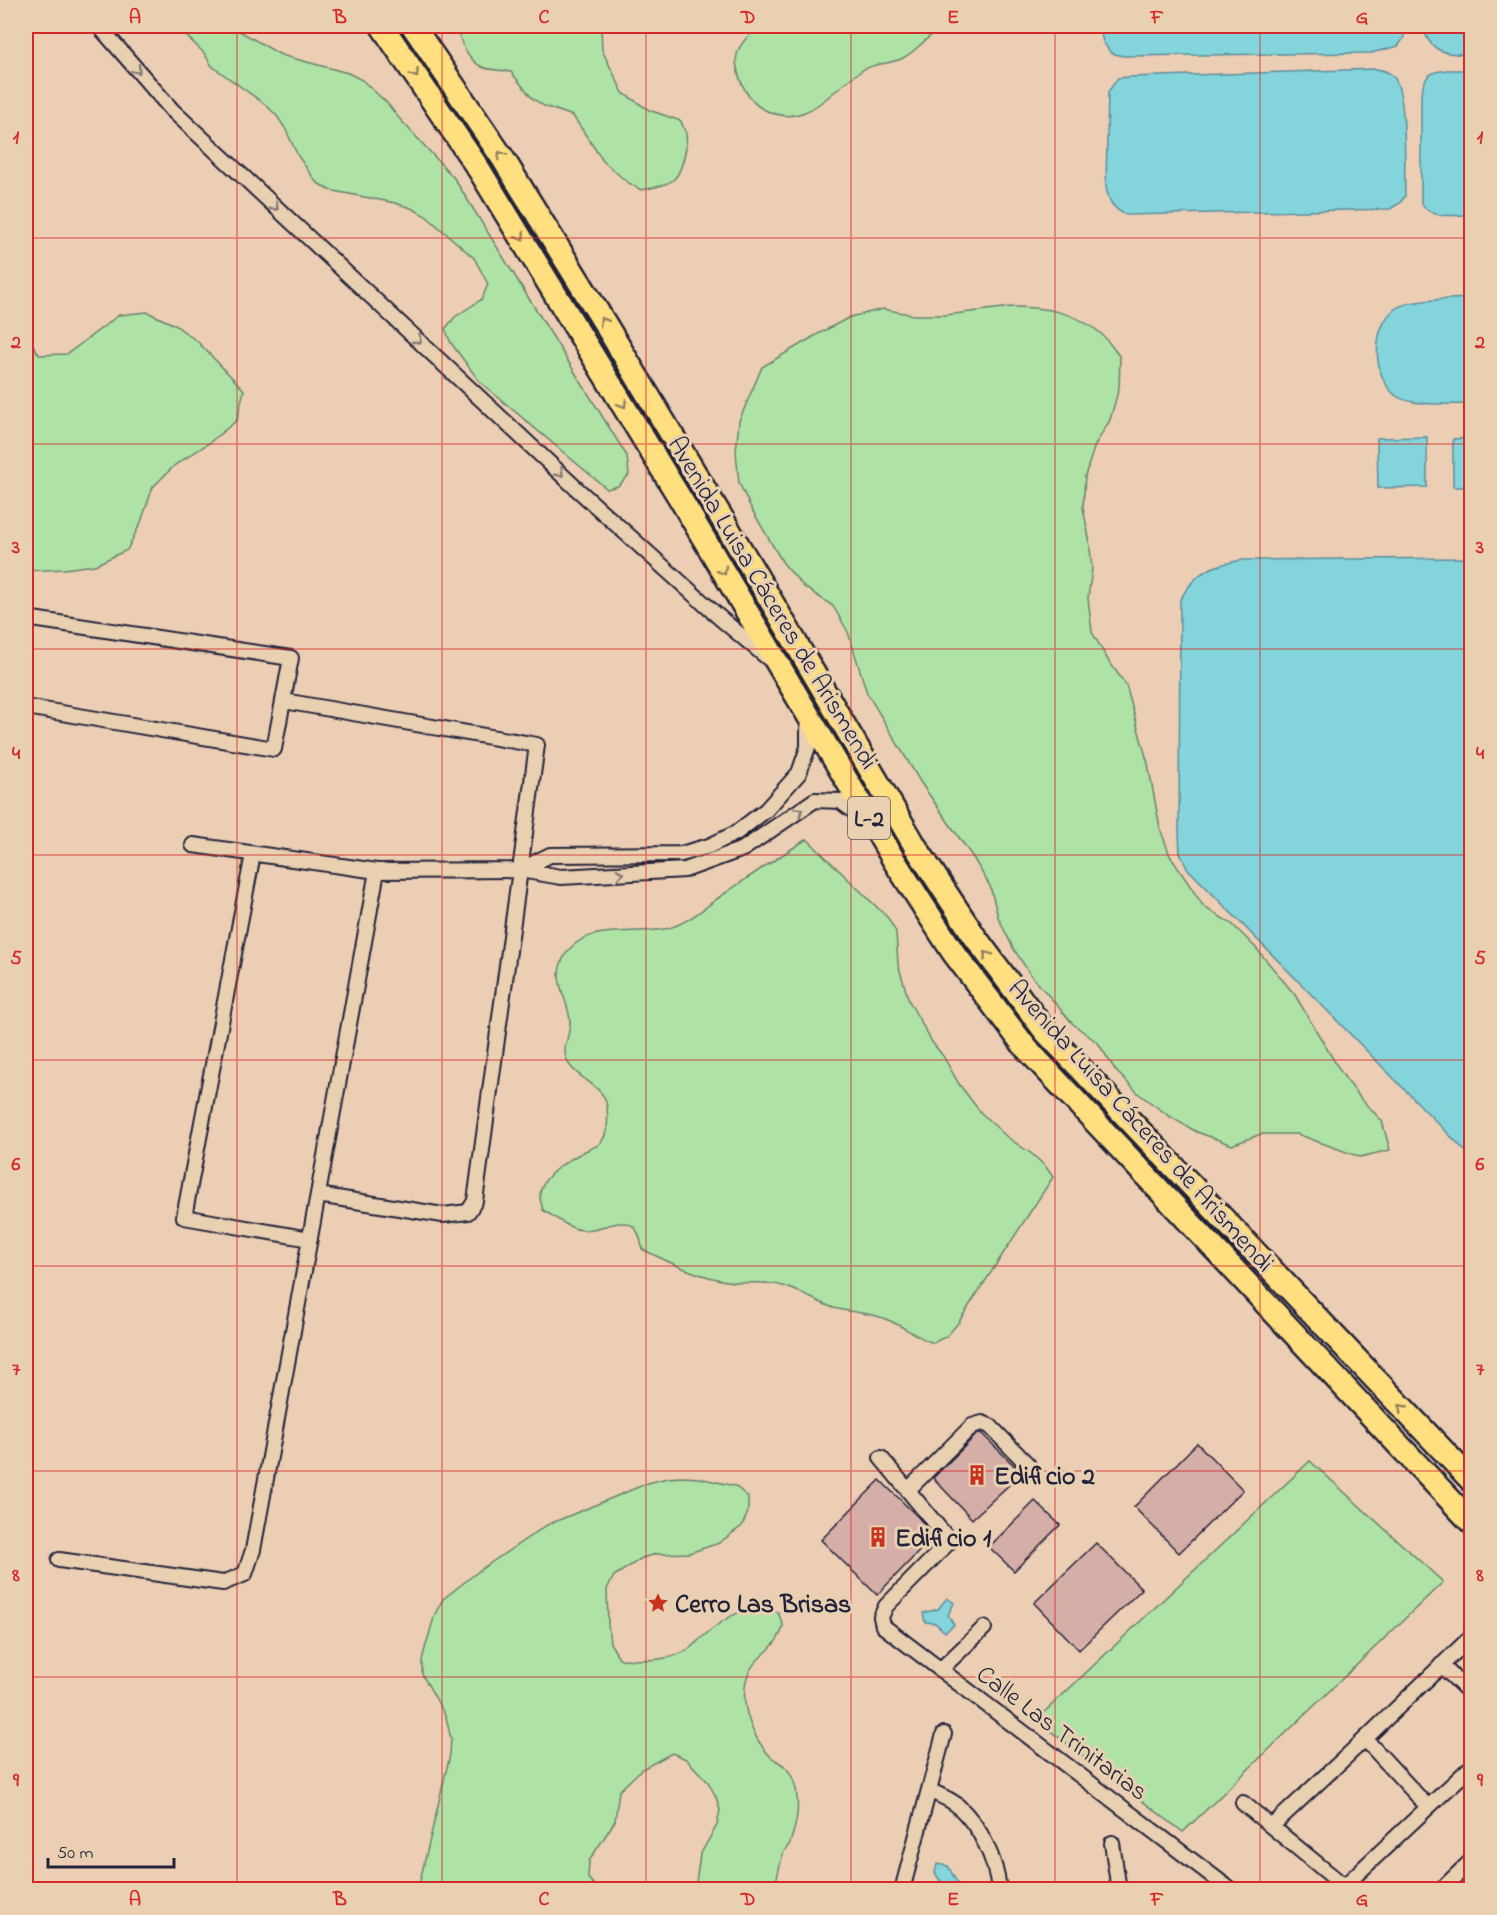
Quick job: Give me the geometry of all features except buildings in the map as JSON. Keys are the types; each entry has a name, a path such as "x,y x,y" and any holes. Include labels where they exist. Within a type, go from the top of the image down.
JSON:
{"main road":[{"name":"Avenida Luisa Cáceres de Arismendi","path":"382,26 480,171 633,420 873,826 953,952 1026,1048 1472,1523"},
{"name":"Avenida Luisa Cáceres de Arismendi","path":"413,26 502,157 607,327 917,849 975,937 1045,1031 1472,1481"},
{"path":"1427,1434 1472,1472"}],"street":[{"name":"L-2","path":"99,26 172,110 576,489 720,618 781,669"},
{"path":"26,618 291,658 274,749 26,707"},
{"path":"284,701 537,745 475,1202 468,1212 443,1215 318,1195"},
{"path":"520,870 550,855 681,854 709,846 736,833 766,810 799,773 808,747 808,715"},
{"path":"193,845 377,871 520,870 561,877 685,870 743,849 815,800 840,801 873,826"},
{"path":"709,846 714,860"},
{"path":"254,854 184,1217 310,1239"},
{"path":"586,855 586,876"},
{"path":"59,1560 223,1583 245,1574 254,1550 377,871"},
{"path":"881,1458 908,1490 972,1426 982,1423 990,1426 1028,1465"},
{"name":"Calle Las Trinitarias","path":"908,1490 950,1542 886,1606 881,1617 883,1626 1231,1890"},
{"path":"940,1670 984,1628"},
{"path":"1272,1826 1472,1636"},
{"path":"1441,1665 1472,1695"},
{"path":"902,1890 944,1734"},
{"path":"1365,1739 1428,1807"},
{"path":"1243,1803 1342,1888 1472,1766"},
{"path":"929,1790 957,1804 976,1826 997,1872 999,1890"},
{"path":"1112,1843 1119,1890"},
{"path":"1441,1890 1472,1860"}],"green space":[{"path":"176,26 231,26 281,55 348,73 362,80 387,103 454,178 627,456 629,475 618,486 607,489 480,382 451,343 445,329 455,317 482,299 488,284 474,258 426,216 411,208 329,190 316,182 298,156 277,116 266,105 212,66 204,53"},
{"path":"456,26 601,26 602,50 623,93 649,110 681,121 686,134 686,145 682,165 676,176 666,184 641,190 627,182 603,161 573,116 544,106 532,98 511,72 484,68 472,60"},
{"path":"758,26 949,26 936,32 901,59 863,70 814,107 791,116 778,115 758,106 749,97 740,80 737,55 745,40"},
{"path":"1011,307 1046,309 1079,319 1102,334 1120,357 1119,388 1110,420 1095,445 1085,476 1083,508 1092,569 1088,598 1092,632 1126,685 1148,764 1160,828 1170,856 1204,907 1232,924 1256,948 1295,995 1342,1074 1382,1121 1390,1150 1360,1157 1297,1134 1261,1134 1232,1145 1197,1132 1169,1116 1139,1094 1116,1071 1098,1043 1073,1024 1030,974 1013,948 998,917 990,886 921,783 867,693 848,632 833,606 804,587 783,563 739,483 736,452 739,421 762,367 850,317 883,309 914,315 946,315"},
{"path":"147,312 175,325 198,342 244,390 237,420 209,443 175,465 153,487 141,522 127,550 95,565 26,571 26,333 39,355 67,354 119,315"},
{"path":"807,839 888,918 896,932 898,964 909,1001 959,1084 981,1113 1007,1137 1032,1154 1053,1177 958,1323 947,1336 933,1343 881,1317 834,1308 783,1286 721,1280 675,1265 642,1249 634,1227 628,1224 620,1223 593,1229 579,1229 568,1226 543,1210 541,1203 541,1188 550,1175 572,1158 598,1145 607,1128 608,1117 604,1097 594,1085 569,1065 566,1058 565,1049 570,1022 560,984 559,969 571,948 582,939 595,934 655,930 677,925"},
{"path":"1310,1461 1443,1582 1183,1832 1036,1720"},
{"path":"683,1477 735,1486 748,1497 748,1512 742,1526 719,1543 689,1553 656,1554 642,1558 614,1576 607,1589 610,1643 622,1659 647,1660 672,1657 692,1647 722,1622 739,1613 757,1609 778,1612 783,1625 781,1632 775,1643 750,1670 745,1687 746,1709 753,1730 764,1749 788,1771 793,1778 796,1790 795,1826 790,1843 784,1852 773,1889 695,1889 700,1855 717,1825 720,1810 708,1782 686,1759 672,1753 642,1769 619,1791 615,1821 589,1861 588,1878 597,1889 418,1889 450,1755 451,1739 446,1717 422,1674 422,1660 426,1645 435,1614 443,1599 480,1570 547,1525 648,1483"}],"water":[{"path":"1099,26 1403,26 1404,38 1398,46 1371,53 1123,56 1111,53 1103,42"},
{"path":"1423,26 1471,26 1471,54 1447,53 1434,47"},
{"path":"1376,69 1393,76 1398,85 1403,115 1405,196 1400,203 1390,209 1126,215 1117,210 1110,201 1106,187 1108,92 1118,78"},
{"path":"1447,70 1471,70 1471,215 1437,214 1425,208 1421,203 1421,94 1428,76"},
{"path":"1471,298 1471,404 1421,403 1395,395 1387,387 1382,376 1377,352 1378,339 1387,317 1395,309 1410,303"},
{"path":"1427,437 1427,487 1378,488 1377,438"},
{"path":"1471,438 1471,487 1453,487 1453,439"},
{"path":"1472,558 1471,1157 1187,868 1180,853 1179,835 1180,600 1192,582 1213,567 1243,560"},
{"path":"947,1598 954,1603 948,1615 954,1625 945,1632 935,1623 925,1622 923,1613 938,1609"},
{"path":"937,1864 948,1866 960,1888 946,1889 935,1873"}],"place":[{"name":"Edificio 2","path":"977,1475"},
{"name":"Edificio 1","path":"878,1537"},
{"name":"Cerro Las Brisas","path":"658,1603"}]}
